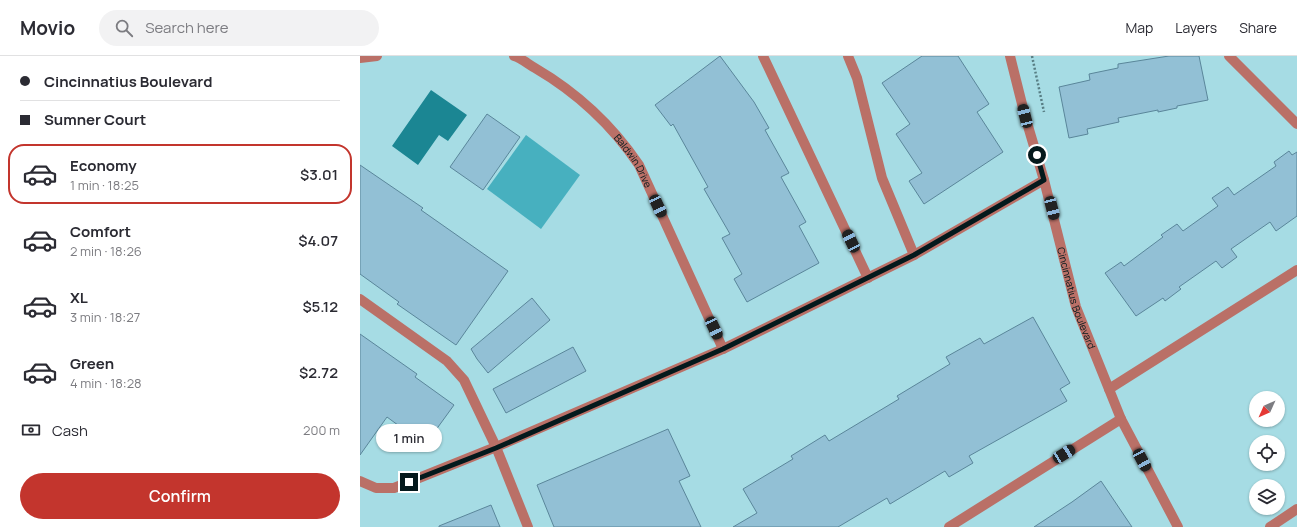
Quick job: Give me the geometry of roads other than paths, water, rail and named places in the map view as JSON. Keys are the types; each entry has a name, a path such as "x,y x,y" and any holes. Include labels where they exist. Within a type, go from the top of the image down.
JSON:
{"street":[{"path":"360,58 377,56"},
{"name":"Baldwin Drive","path":"515,56 553,78 573,93 625,144 639,165 723,349"},
{"path":"763,56 868,278"},
{"path":"848,56 857,78 882,178 914,255"},
{"name":"Cincinnatius Boulevard","path":"1010,56 1025,116 1044,180 1076,307 1121,419 1178,527"},
{"path":"1229,56 1297,124"},
{"path":"360,481 376,488 394,488 496,448 723,349 914,255 1044,180"},
{"path":"1109,389 1297,270"},
{"path":"360,299 447,361 464,380 496,448 528,527"},
{"path":"949,527 1121,419"},
{"path":"1270,527 1297,510"}]}
